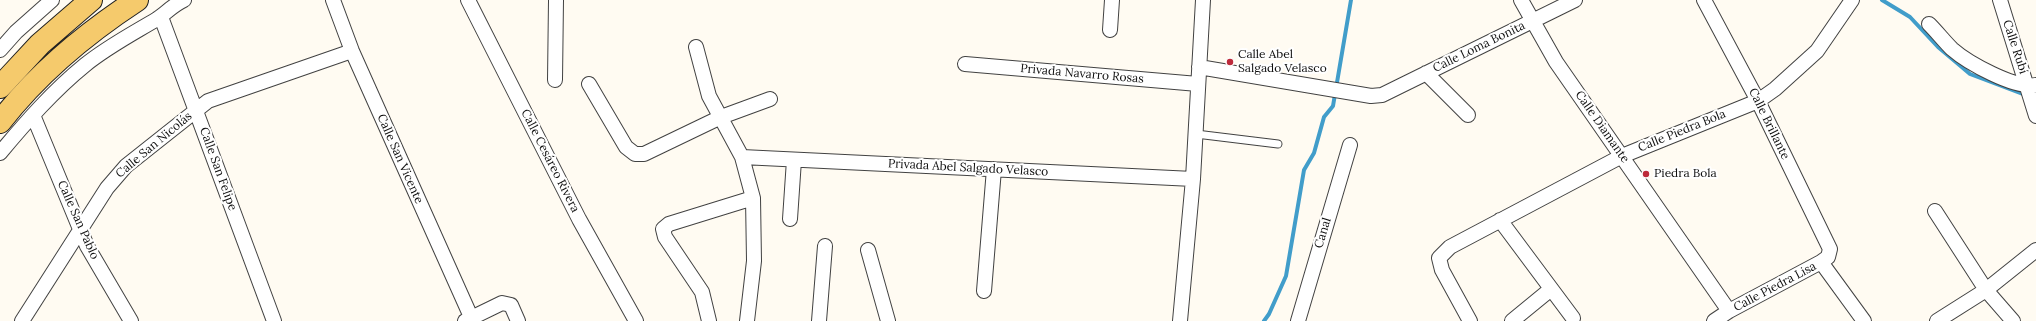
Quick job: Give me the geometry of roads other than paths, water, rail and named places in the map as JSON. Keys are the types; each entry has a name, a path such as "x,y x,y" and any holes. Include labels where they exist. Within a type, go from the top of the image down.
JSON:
{"main road":[{"path":"0,87 40,44 91,0"},
{"path":"0,122 34,81 55,61 81,40 137,0"}],"street":[{"path":"0,153 33,115 85,65 128,34 161,17 170,7 184,0"},
{"name":"Calle San Vicente","path":"333,0 352,51 468,319"},
{"name":"Calle Cesáreo Rivera","path":"468,0 579,219 636,321"},
{"path":"555,80 556,0"},
{"path":"1110,30 1112,0"},
{"path":"1180,321 1193,180 1203,0"},
{"name":"Calle Diamante","path":"1521,0 1556,62 1729,311"},
{"name":"Calle Loma Bonita","path":"1199,67 1362,95 1382,95 1575,0"},
{"name":"Calle Brillante","path":"1704,0 1758,101 1830,249"},
{"name":"Calle Piedra Bola","path":"1470,321 1442,270 1439,258 1450,247 1622,156 1758,101 1775,89 1817,51 1852,0"},
{"name":"Calle Rubí","path":"2000,0 2032,86 2036,116"},
{"path":"0,50 44,2"},
{"name":"Calle San Felipe","path":"161,17 274,321"},
{"path":"1929,24 1952,48 1971,62 2017,84 2032,86"},
{"path":"696,47 709,96 742,157 753,198 754,261 747,321"},
{"name":"Calle San Nicolás","path":"22,321 80,229 117,176 196,109 208,101 352,51"},
{"name":"Privada Navarro Rosas","path":"966,64 1198,84"},
{"path":"1426,74 1468,115"},
{"path":"589,84 626,147 635,154 644,154 721,117 770,99"},
{"name":"Calle San Pablo","path":"33,115 87,246 131,321"},
{"name":"Canal","path":"1298,321 1350,145"},
{"name":"Privada Abel Salgado Velasco","path":"742,157 1193,180"},
{"path":"790,219 794,160"},
{"path":"984,291 994,169"},
{"path":"709,321 702,292 665,237 663,229 668,224 753,198"},
{"path":"1936,211 1986,290 2013,321"},
{"path":"1500,220 1573,318"},
{"path":"820,321 825,246"},
{"name":"Calle Piedra Lisa","path":"1714,321 1729,311 1821,262 1828,257 1830,249"},
{"path":"868,250 888,321"},
{"path":"1937,321 1986,290 2036,250"},
{"path":"1821,262 1864,321"},
{"path":"1512,321 1550,289"},
{"path":"468,319 502,303 511,305 518,321"}],"lane":[{"path":"1196,134 1278,144"}],"waterway":[{"path":"1264,321 1269,314 1286,276 1304,170 1314,153 1324,117 1333,106 1351,0"},
{"path":"1882,0 1910,17 1938,47 1970,74 2028,96"}],"place":[{"name":"Calle Abel Salgado Velasco","path":"1230,62"},
{"name":"Piedra Bola","path":"1646,174"}]}
